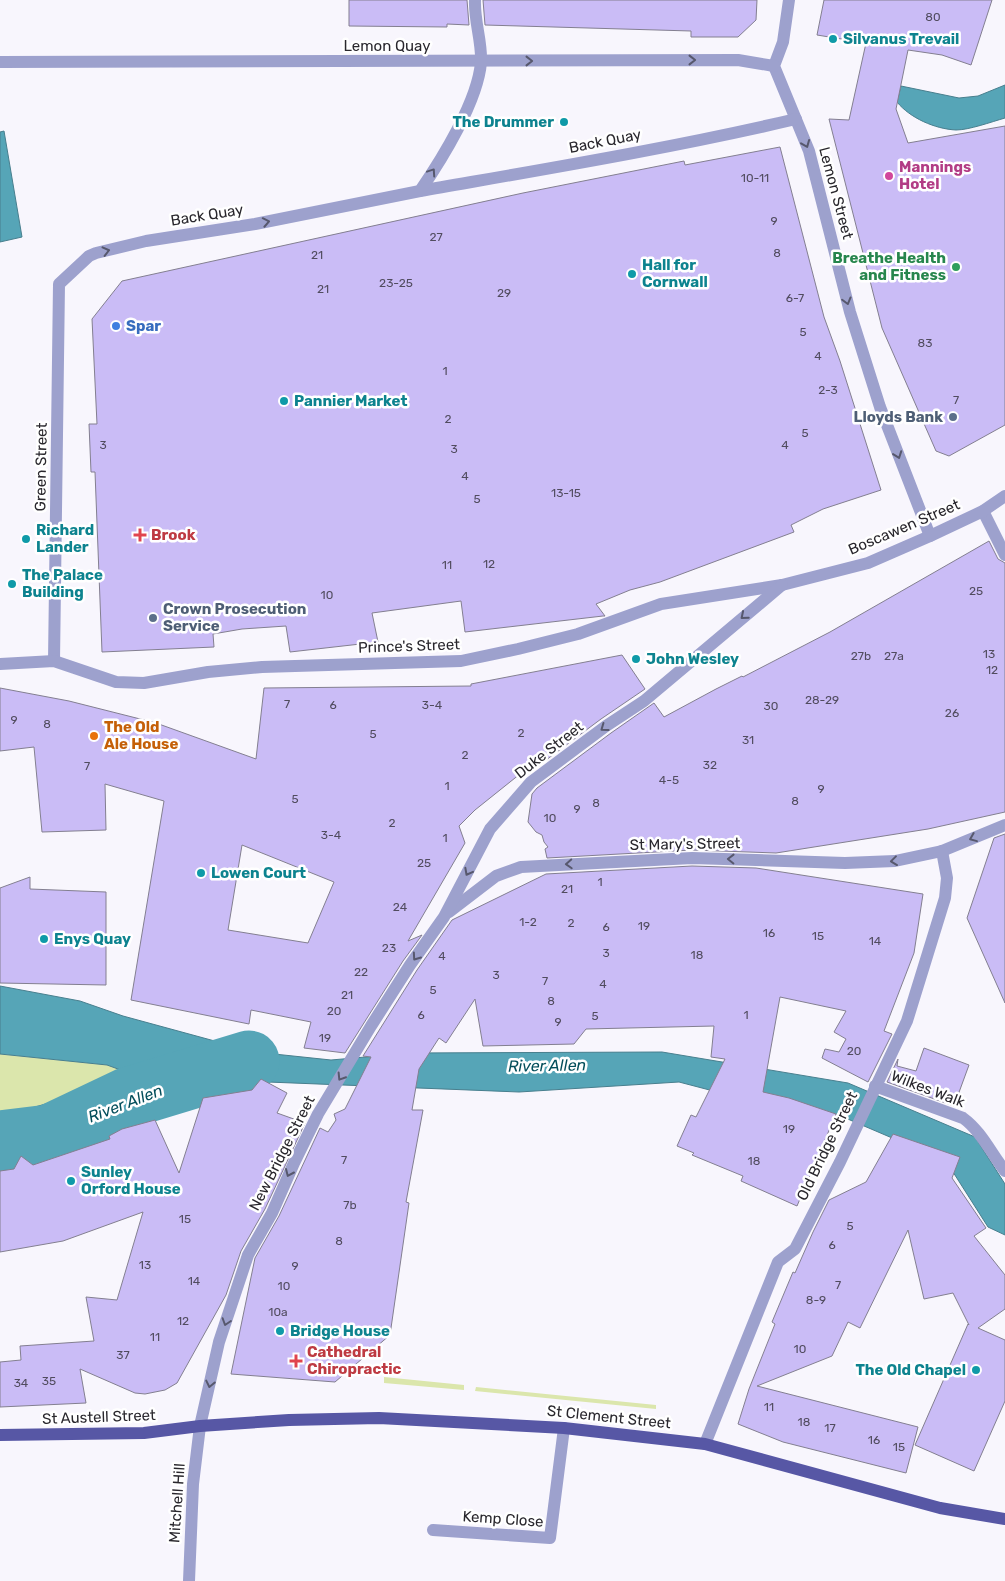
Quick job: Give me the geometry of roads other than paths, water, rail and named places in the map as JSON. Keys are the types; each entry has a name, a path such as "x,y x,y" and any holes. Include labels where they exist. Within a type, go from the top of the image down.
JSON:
{"main road":[{"name":"St Clement Street","path":"200,1426 289,1420 379,1418 564,1428 704,1444 940,1508 1005,1520"},
{"name":"St Austell Street","path":"0,1435 144,1433 200,1426"}],"street":[{"path":"420,191 443,155 475,89 481,62 475,0"},
{"path":"774,66 782,42 789,0"},
{"name":"Lemon Quay","path":"0,62 738,60 774,66"},
{"name":"Lemon Street","path":"774,66 809,151 853,321 884,415 930,536"},
{"name":"Back Quay","path":"66,277 89,256 146,241 293,217 796,120"},
{"name":"Green Street","path":"54,661 59,284 66,277"},
{"name":"Boscawen Street","path":"661,604 782,585 868,562 983,511 1005,496"},
{"path":"983,511 1005,555"},
{"name":"Boscawen Street","path":"644,701 782,585"},
{"name":"Prince's Street","path":"54,661 116,682 151,683 208,672 262,667 461,661 578,634 661,604"},
{"path":"0,664 54,661"},
{"name":"Duke Street","path":"444,917 490,829 531,782 606,726 644,701"},
{"name":"St Mary's Street","path":"444,917 496,876 521,867 692,858 870,863 895,861 942,851 1005,825"},
{"name":"Old Bridge Street","path":"704,1444 778,1262 795,1249 840,1162 908,1021 943,908 947,888 942,851"},
{"name":"New Bridge Street","path":"200,1426 219,1342 248,1254 272,1212 318,1114 410,965 444,917"},
{"name":"Wilkes Walk","path":"875,1086 963,1118 978,1132 1005,1171"},
{"name":"Mitchell Hill","path":"189,1581 193,1484 200,1426"},
{"name":"Kemp Close","path":"433,1530 550,1538 564,1428"}],"water":[{"path":"1005,85 1005,118 961,130 948,129 924,122 902,108 897,102 901,86 959,98 978,96"},
{"path":"4,131 22,237 0,242 0,132"},
{"path":"0,986 80,1001 123,1016 255,1052 331,1060 411,1053 662,1052 848,1083 975,1137 1005,1184 1005,1235 988,1227 946,1161 836,1114 744,1099 679,1082 519,1092 142,1077 158,1099 0,1141 0,1117 140,1077 107,1065 0,1054"}],"waterway":[{"name":"River Allen","path":"0,1141 49,1135 127,1098 249,1061"}],"place":[{"name":"Silvanus Trevail","path":"833,39"},
{"name":"The Drummer","path":"564,122"},
{"name":"Mannings Hotel","path":"889,176"},
{"name":"Breathe Health and Fitness","path":"956,267"},
{"name":"Hall for Cornwall","path":"632,274"},
{"name":"Spar","path":"116,326"},
{"name":"Pannier Market","path":"284,401"},
{"name":"Lloyds Bank","path":"953,417"},
{"name":"Brook","path":"140,535"},
{"name":"Richard Lander","path":"26,539"},
{"name":"The Palace Building","path":"12,584"},
{"name":"Crown Prosecution Service","path":"153,618"},
{"name":"John Wesley","path":"636,659"},
{"name":"The Old Ale House","path":"94,736"},
{"name":"Lowen Court","path":"201,873"},
{"name":"Enys Quay","path":"44,939"},
{"name":"Sunley Orford House","path":"71,1181"},
{"name":"Bridge House","path":"280,1331"},
{"name":"Cathedral Chiropractic","path":"296,1361"},
{"name":"The Old Chapel","path":"976,1370"}]}
